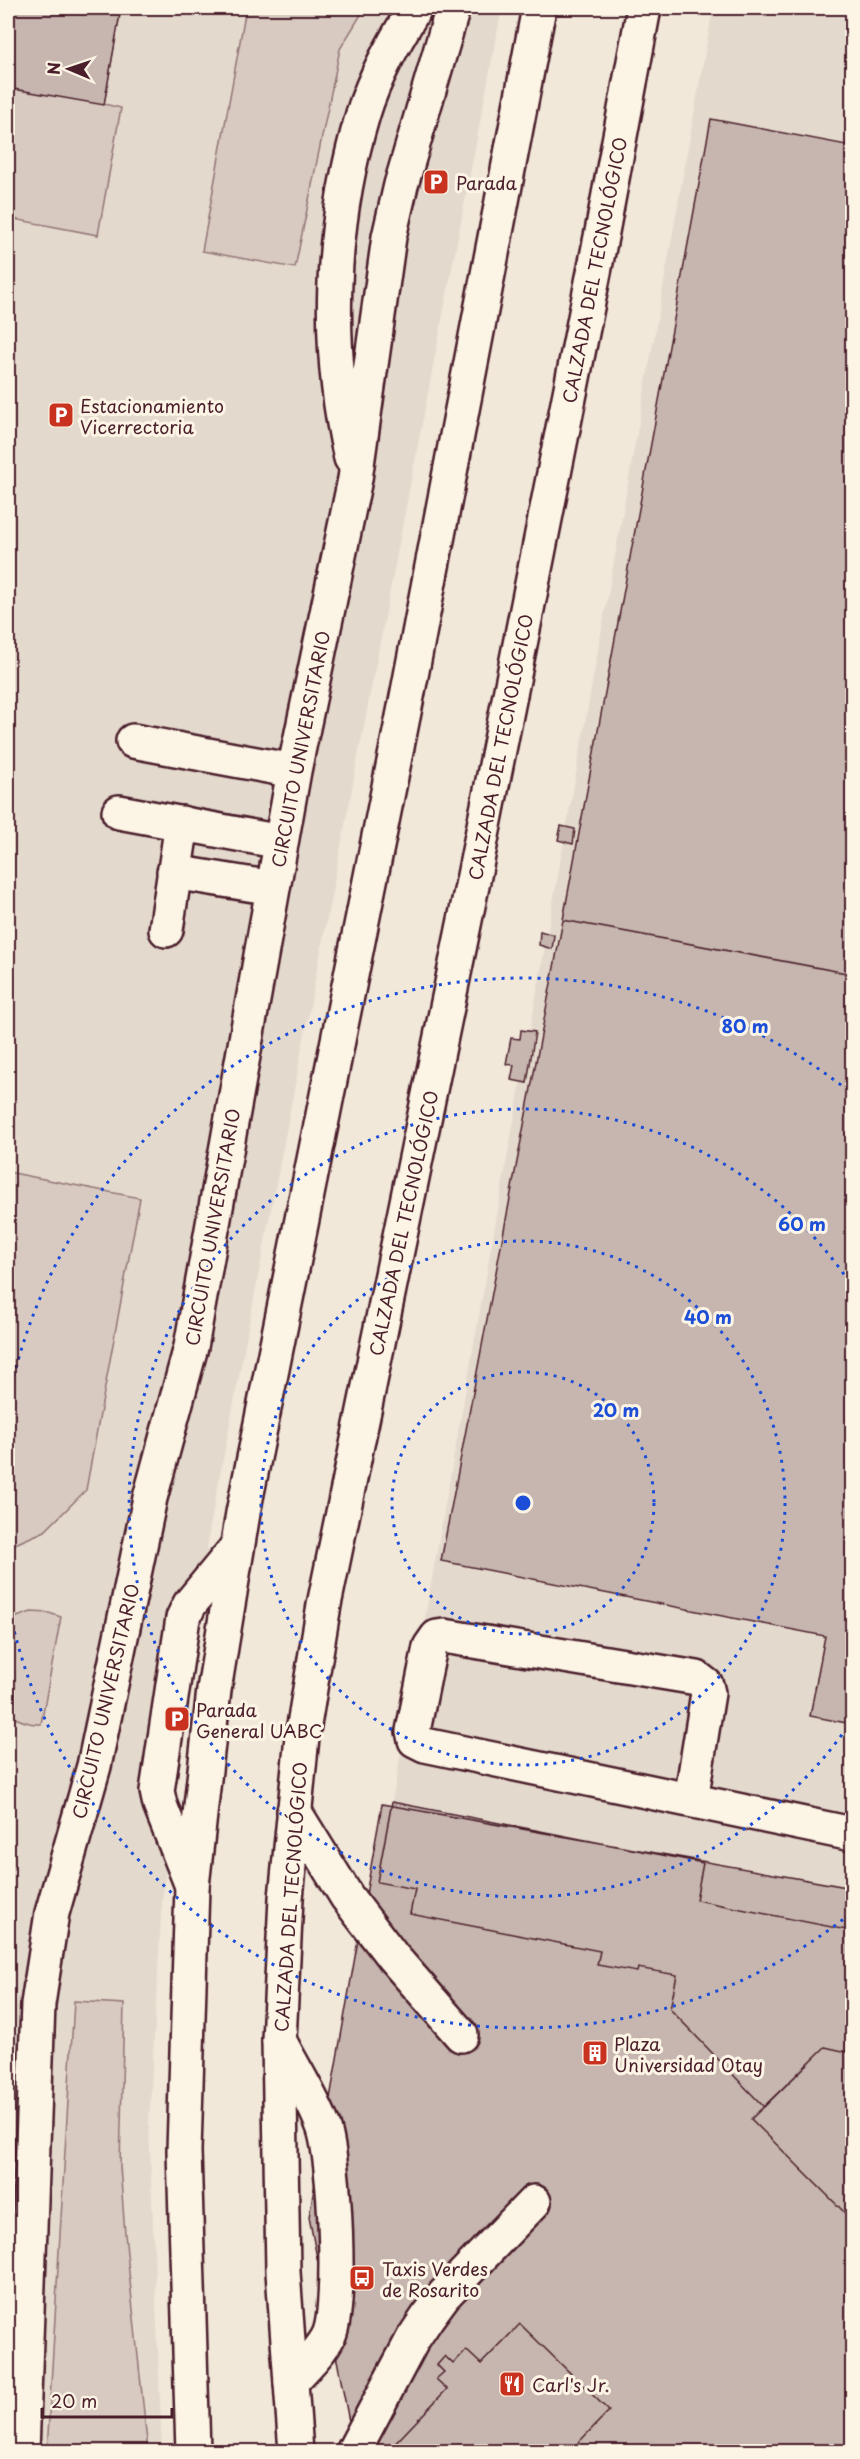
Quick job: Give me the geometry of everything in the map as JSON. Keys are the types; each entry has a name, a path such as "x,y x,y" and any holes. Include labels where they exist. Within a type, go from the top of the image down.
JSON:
{"main road":[{"path":"356,479 342,420 336,361 340,211 363,113 384,64 415,8"},
{"name":"CIRCUITO UNIVERSITARIO","path":"22,2451 38,2004 52,1914 94,1766 150,1498 191,1347 294,771 356,479 389,237 407,163 453,8"},
{"path":"193,2451 183,2151 192,1886 214,1690 237,1547 406,702 540,8"},
{"name":"CALZADA DEL TECNOLÓGICO","path":"296,2451 283,2272 279,2040 286,1898 302,1737 324,1605 475,874 644,8"},
{"path":"133,741 294,771"},
{"path":"119,812 281,842"},
{"path":"166,930 182,824"},
{"path":"174,873 273,888"},
{"path":"192,1886 160,1805 157,1791 183,1618 190,1604 237,1547"},
{"path":"691,1800 708,1694 706,1685 697,1678 444,1636 436,1637 430,1647 413,1731 416,1740 425,1745 852,1834"},
{"path":"294,1811 347,1897 393,1958 461,2035"},
{"path":"279,2040 323,2126 330,2155 335,2226 334,2322 328,2338 291,2382"},
{"path":"353,2451 413,2339 427,2318 444,2295 534,2202"}],"shaded area":[{"path":"8,8 502,8 210,1527 162,1901 149,2124 162,2451 8,2452"},
{"path":"8,8 121,8 104,104 121,108 98,235 8,218"},
{"path":"246,8 365,8 340,49 295,268 202,251"},
{"path":"713,8 852,8 852,1889 703,1863 392,1802"},
{"path":"8,1172 140,1198 86,1490 45,1531 8,1547"},
{"path":"31,1612 49,1613 61,1617 41,1724 24,1722 8,1714 8,1623 14,1618"},
{"path":"74,2001 124,2004 120,2166 148,2451 47,2451"}],"building":[{"path":"8,8 121,8 104,105 8,88"},
{"path":"711,119 852,146 852,974 563,920"},
{"path":"561,826 575,829 573,844 558,840"},
{"path":"563,920 852,974 852,1724 810,1716 825,1636 441,1561"},
{"path":"540,931 554,935 552,949 539,945"},
{"path":"521,1030 535,1032 527,1083 511,1080 514,1065 506,1064 511,1038 520,1039"},
{"path":"392,1802 703,1863 696,1900 852,1931 852,2053 825,2047 764,2107 670,2009 677,1975 638,1968 637,1972 597,1965 600,1951 410,1914 415,1889 377,1882"},
{"name":"Plaza Universidad Otay","path":"382,1804 852,1888 852,2452 355,2452 309,2217"},
{"path":"825,2047 852,2053 852,2214 849,2217 751,2119"},
{"name":"Carl's Jr.","path":"520,2324 609,2411 577,2444 584,2452 387,2452 447,2389 436,2379 444,2372 437,2365 445,2356 453,2364 466,2350 481,2364"}],"place":[{"name":"Parada","path":"436,182"},
{"name":"Estacionamiento Vicerrectoria","path":"61,415"},
{"name":"Parada General UABC","path":"177,1719"},
{"name":"Plaza Universidad Otay","path":"595,2053"},
{"name":"Taxis Verdes de Rosarito","path":"362,2278"},
{"name":"Carl's Jr.","path":"512,2384"}]}
